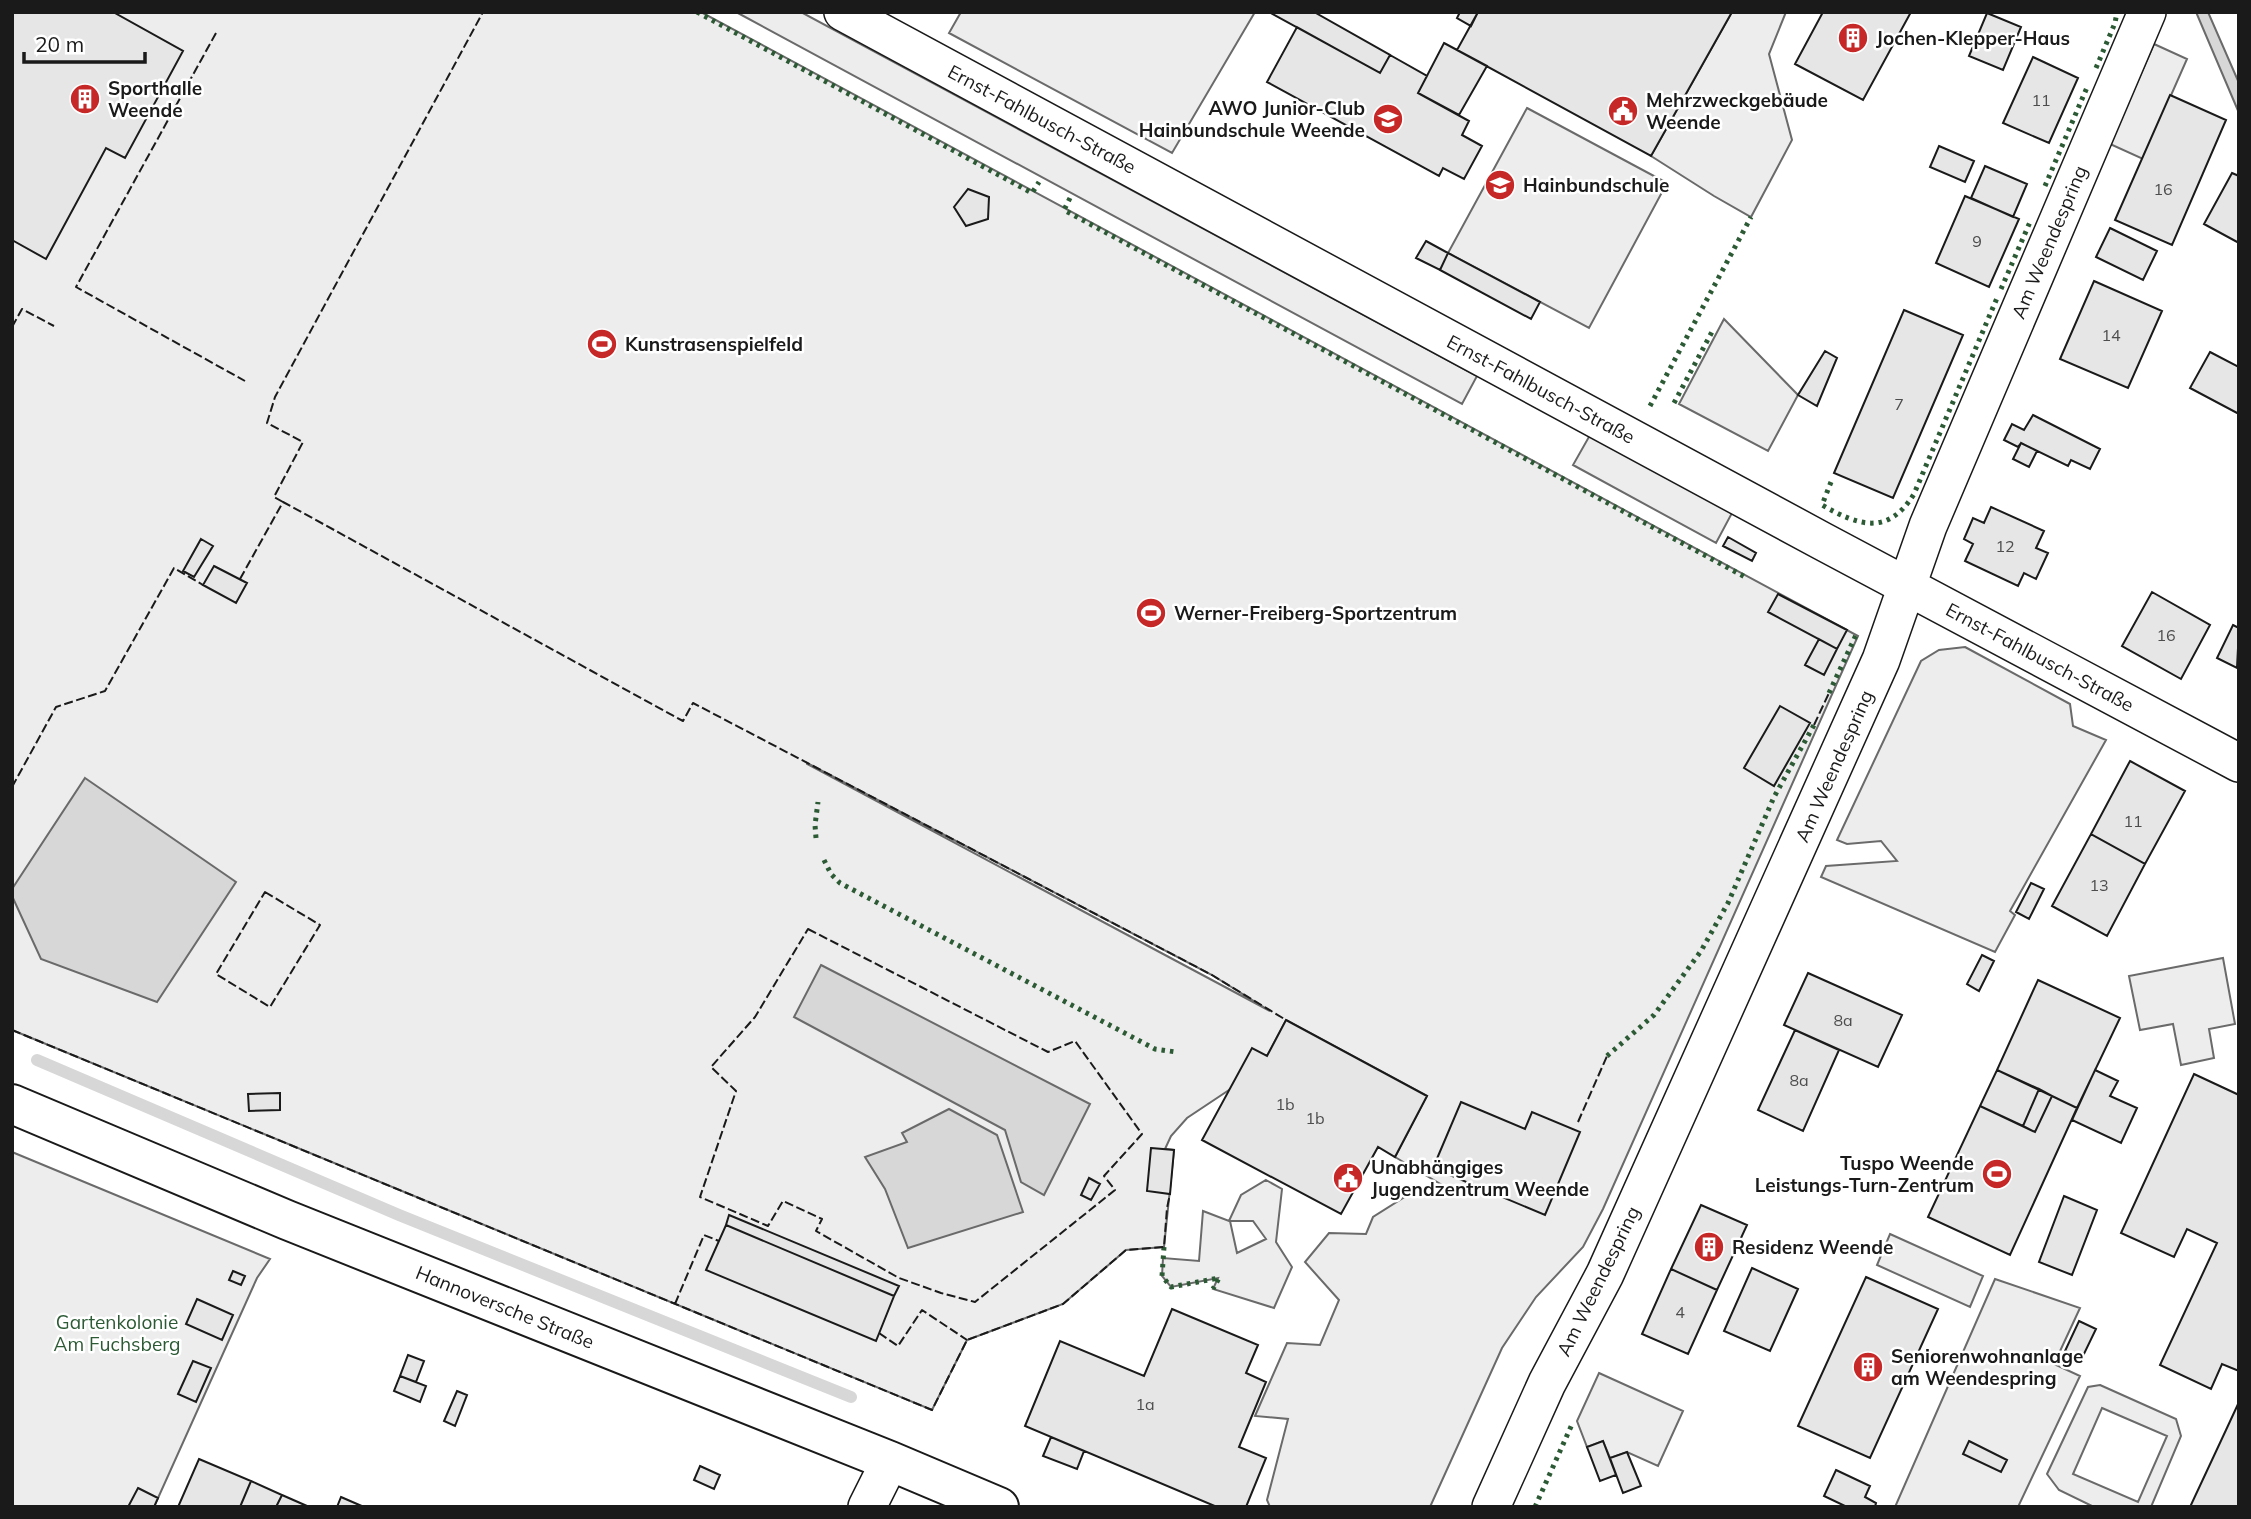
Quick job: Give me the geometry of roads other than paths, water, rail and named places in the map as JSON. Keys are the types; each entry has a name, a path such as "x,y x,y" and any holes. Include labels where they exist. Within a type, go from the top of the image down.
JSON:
{"street":[{"name":"Ernst-Fahlbusch-Straße","path":"843,12 1907,587 2239,763"},
{"name":"Am Weendespring","path":"1491,1507 1547,1383 1605,1274 1881,660 1928,526 2147,12"},
{"name":"Hannoversche Straße","path":"12,1104 287,1220 999,1507"},
{"path":"867,1507 890,1461"}],"waterway":[{"path":"37,1060 399,1215 851,1397"}],"place":[{"name":"Jochen-Klepper-Haus","path":"1853,38"},
{"name":"Sporthalle Weende","path":"85,99"},
{"name":"Mehrzweckgebäude Weende","path":"1623,111"},
{"name":"AWO Junior-Club Hainbundschule Weende","path":"1388,119"},
{"name":"Hainbundschule","path":"1500,185"},
{"name":"Kunstrasenspielfeld","path":"602,344"},
{"name":"Werner-Freiberg-Sportzentrum","path":"1151,613"},
{"name":"Tuspo Weende Leistungs-Turn-Zentrum","path":"1997,1174"},
{"name":"Unabhängiges Jugendzentrum Weende","path":"1348,1178"},
{"name":"Residenz Weende","path":"1709,1247"},
{"name":"Seniorenwohnanlage am Weendespring","path":"1868,1367"}],"park label":[{"name":"Gartenkolonie Am Fuchsberg","path":"117,1333"}]}
